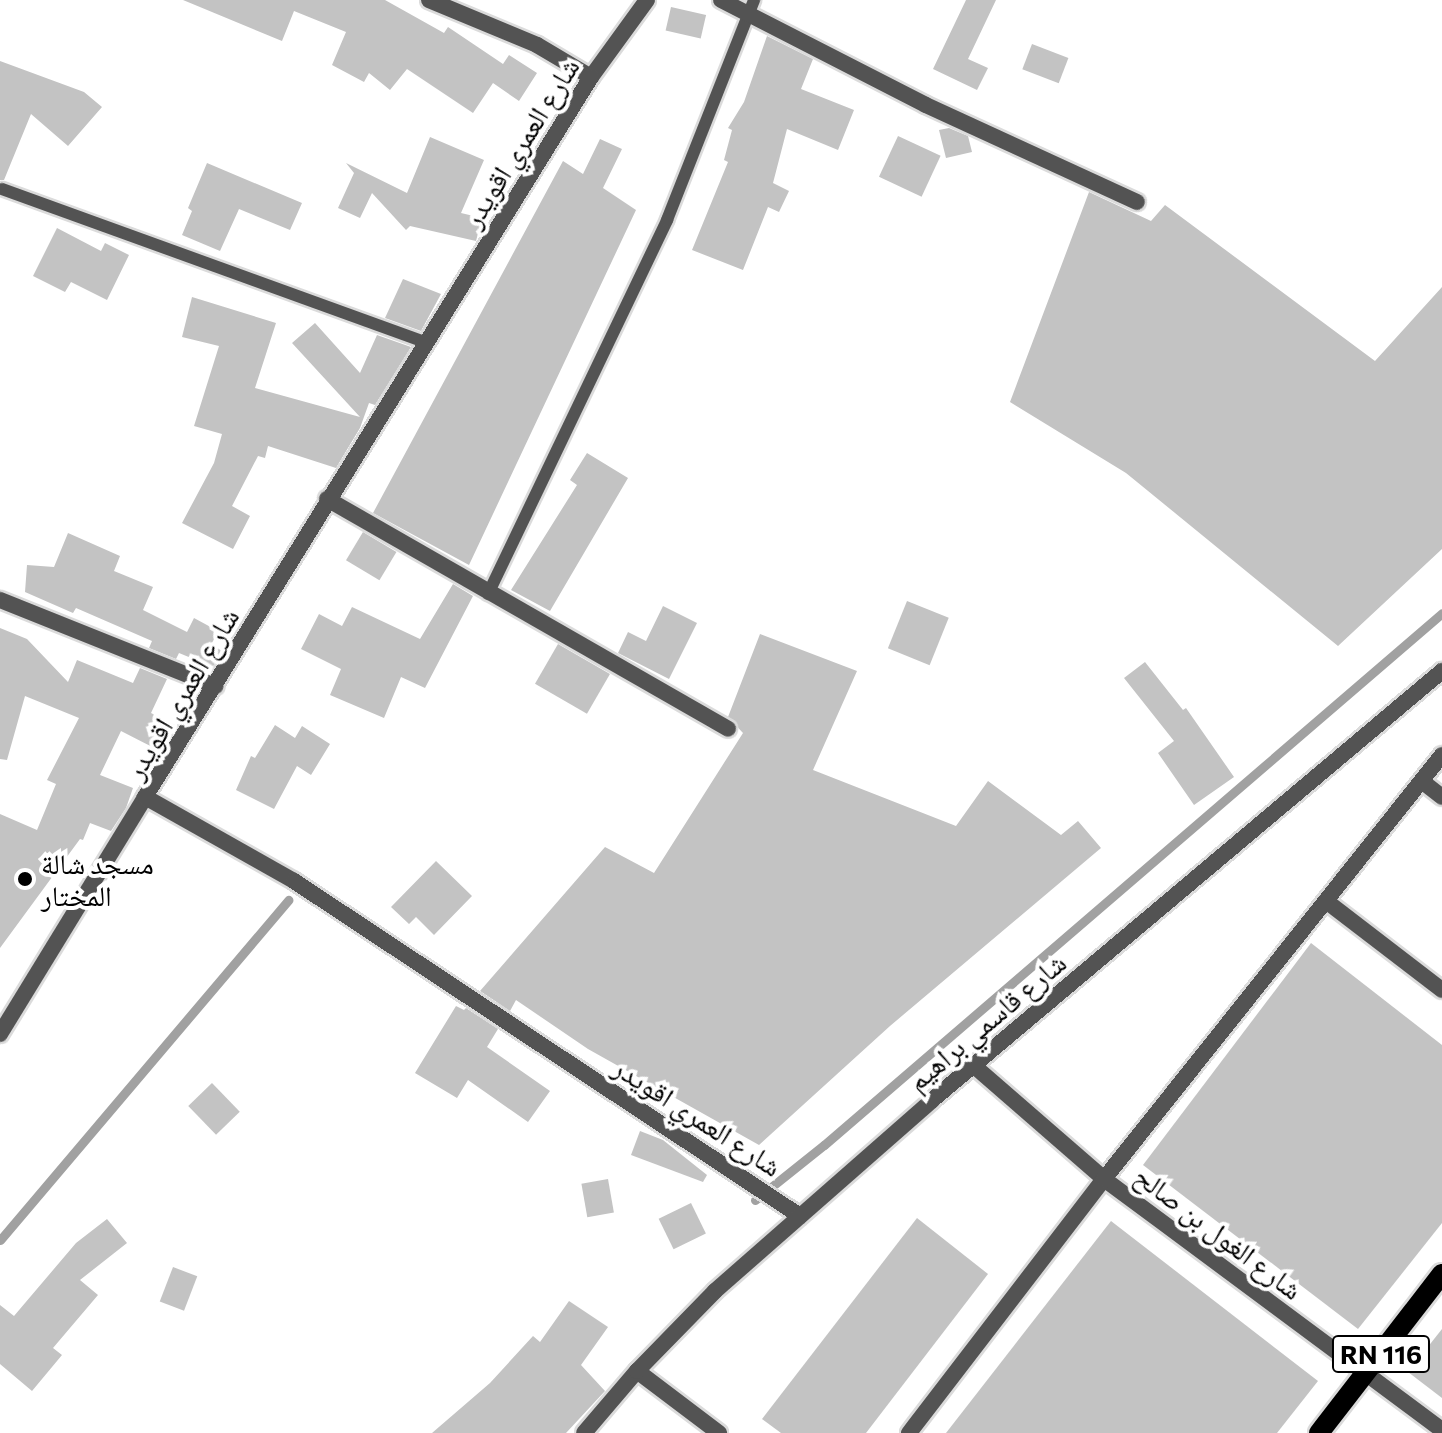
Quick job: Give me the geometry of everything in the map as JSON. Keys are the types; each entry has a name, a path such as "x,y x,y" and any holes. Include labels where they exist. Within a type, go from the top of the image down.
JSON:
{"main road":[{"name":"RN 116","path":"1319,1433 1442,1274"}],"street":[{"path":"429,0 537,45 591,77"},
{"name":"شارع العمري اقويدر","path":"647,0 591,77 424,342 145,797 294,881 800,1216"},
{"path":"721,0 752,8 926,105 1137,202"},
{"path":"327,499 728,729"},
{"path":"0,600 215,686"},
{"name":"شارع قاسمي براهيم","path":"584,1433 637,1371 715,1291 973,1065 1442,671"},
{"path":"909,1433 1104,1179 1442,755"},
{"path":"1423,782 1442,797"},
{"path":"0,1034 145,797"},
{"path":"1326,901 1442,990"},
{"name":"شارع الغول بن صالح","path":"973,1065 1104,1179 1442,1430"},
{"path":"637,1371 719,1433"}],"lane":[{"path":"488,594 667,220 752,8"},
{"path":"2,189 424,342"}],"building":[{"path":"183,0 385,0 444,33 448,27 503,64 509,55 537,73 519,101 493,83 473,113 407,69 390,90 369,73 364,82 332,65 346,32 294,11 282,41"},
{"path":"966,0 996,0 968,59 988,68 977,90 933,69"},
{"path":"671,7 706,15 701,38 666,30"},
{"path":"767,36 813,59 801,89 854,110 838,150 787,129 773,183 789,191 779,212 768,207 743,270 692,250 728,162 724,160 732,130 728,128 744,102"},
{"path":"1032,44 1068,58 1059,83 1022,69"},
{"path":"0,61 84,92 102,107 68,146 31,114 4,180 0,180"},
{"path":"949,128 968,136 972,152 946,158 939,130"},
{"path":"898,136 941,156 922,197 879,177"},
{"path":"430,137 484,160 461,213 482,218 476,241 410,226 406,230 372,193 360,218 338,208 354,173 346,163 407,193"},
{"path":"600,139 622,149 603,188 636,210 469,565 373,513 563,161 583,174"},
{"path":"207,163 302,203 290,230 239,209 220,251 182,235 192,211 188,208"},
{"path":"1089,192 1151,221 1165,205 1375,361 1442,287 1442,549 1338,646 1126,473 1010,402"},
{"path":"57,228 101,251 105,243 129,255 107,300 71,282 65,292 33,276"},
{"path":"403,279 441,294 421,331 385,318"},
{"path":"192,297 276,323 255,388 360,417 292,343 315,323 360,373 377,335 411,347 375,405 369,403 360,428 336,468 268,446 265,458 258,456 232,506 250,516 233,549 182,523 214,463 222,434 194,426 219,346 182,337"},
{"path":"587,453 628,478 550,611 511,590 577,485 570,480"},
{"path":"363,532 396,552 379,580 346,560"},
{"path":"68,533 120,556 114,571 153,587 143,610 187,632 194,618 218,631 211,645 221,650 213,667 179,653 176,659 149,648 152,641 76,608 73,613 25,592 27,565 54,567"},
{"path":"453,584 473,596 425,688 401,677 384,718 330,695 341,669 301,649 319,614 342,626 352,607 420,639"},
{"path":"907,601 949,618 930,665 888,648"},
{"path":"663,606 697,623 669,679 618,653 628,632 646,641"},
{"path":"0,628 27,639 68,682 77,660 133,683 140,668 167,679 151,713 175,725 160,751 121,731 100,775 133,788 126,808 111,831 90,823 83,840 80,839 0,948 0,814 37,830 56,784 47,780 79,718 25,696 7,760 0,759"},
{"path":"760,634 857,671 813,770 956,826 988,781 1061,835 1078,821 1101,848 890,1026 759,1145 588,1049 516,1000 510,1011 480,991 605,847 654,873 743,733 728,717"},
{"path":"558,644 610,674 587,714 535,684"},
{"path":"1145,662 1183,710 1186,708 1234,777 1194,805 1158,753 1174,741 1124,678"},
{"path":"275,725 295,738 302,726 330,744 311,775 297,766 274,809 236,790 251,756 255,758"},
{"path":"436,861 472,896 434,935 416,917 409,924 391,907"},
{"path":"1311,943 1442,1045 1442,1223 1358,1329 1143,1165"},
{"path":"456,1006 466,1008 498,1029 487,1047 550,1091 528,1122 468,1080 457,1098 415,1073"},
{"path":"212,1083 240,1112 216,1135 188,1106"},
{"path":"640,1131 663,1140 707,1175 703,1182 631,1155"},
{"path":"608,1179 614,1212 587,1217 581,1184"},
{"path":"691,1203 706,1234 674,1249 659,1219"},
{"path":"917,1218 988,1274 866,1433 781,1433 762,1419"},
{"path":"107,1219 127,1243 80,1280 98,1295 53,1348 62,1355 32,1391 0,1364 0,1305 14,1316 76,1243"},
{"path":"1111,1221 1318,1381 1277,1433 946,1433"},
{"path":"173,1267 197,1276 184,1311 160,1302"},
{"path":"569,1301 608,1327 581,1365 605,1391 566,1433 432,1433 490,1383 533,1336 540,1342"},
{"path":"1442,1329 1442,1398 1408,1372"}],"waterway":[{"path":"755,1200 824,1145 1442,613"},
{"path":"0,1240 288,900"}],"place":[{"name":"مسجد شالة المختار","path":"25,879"}]}
